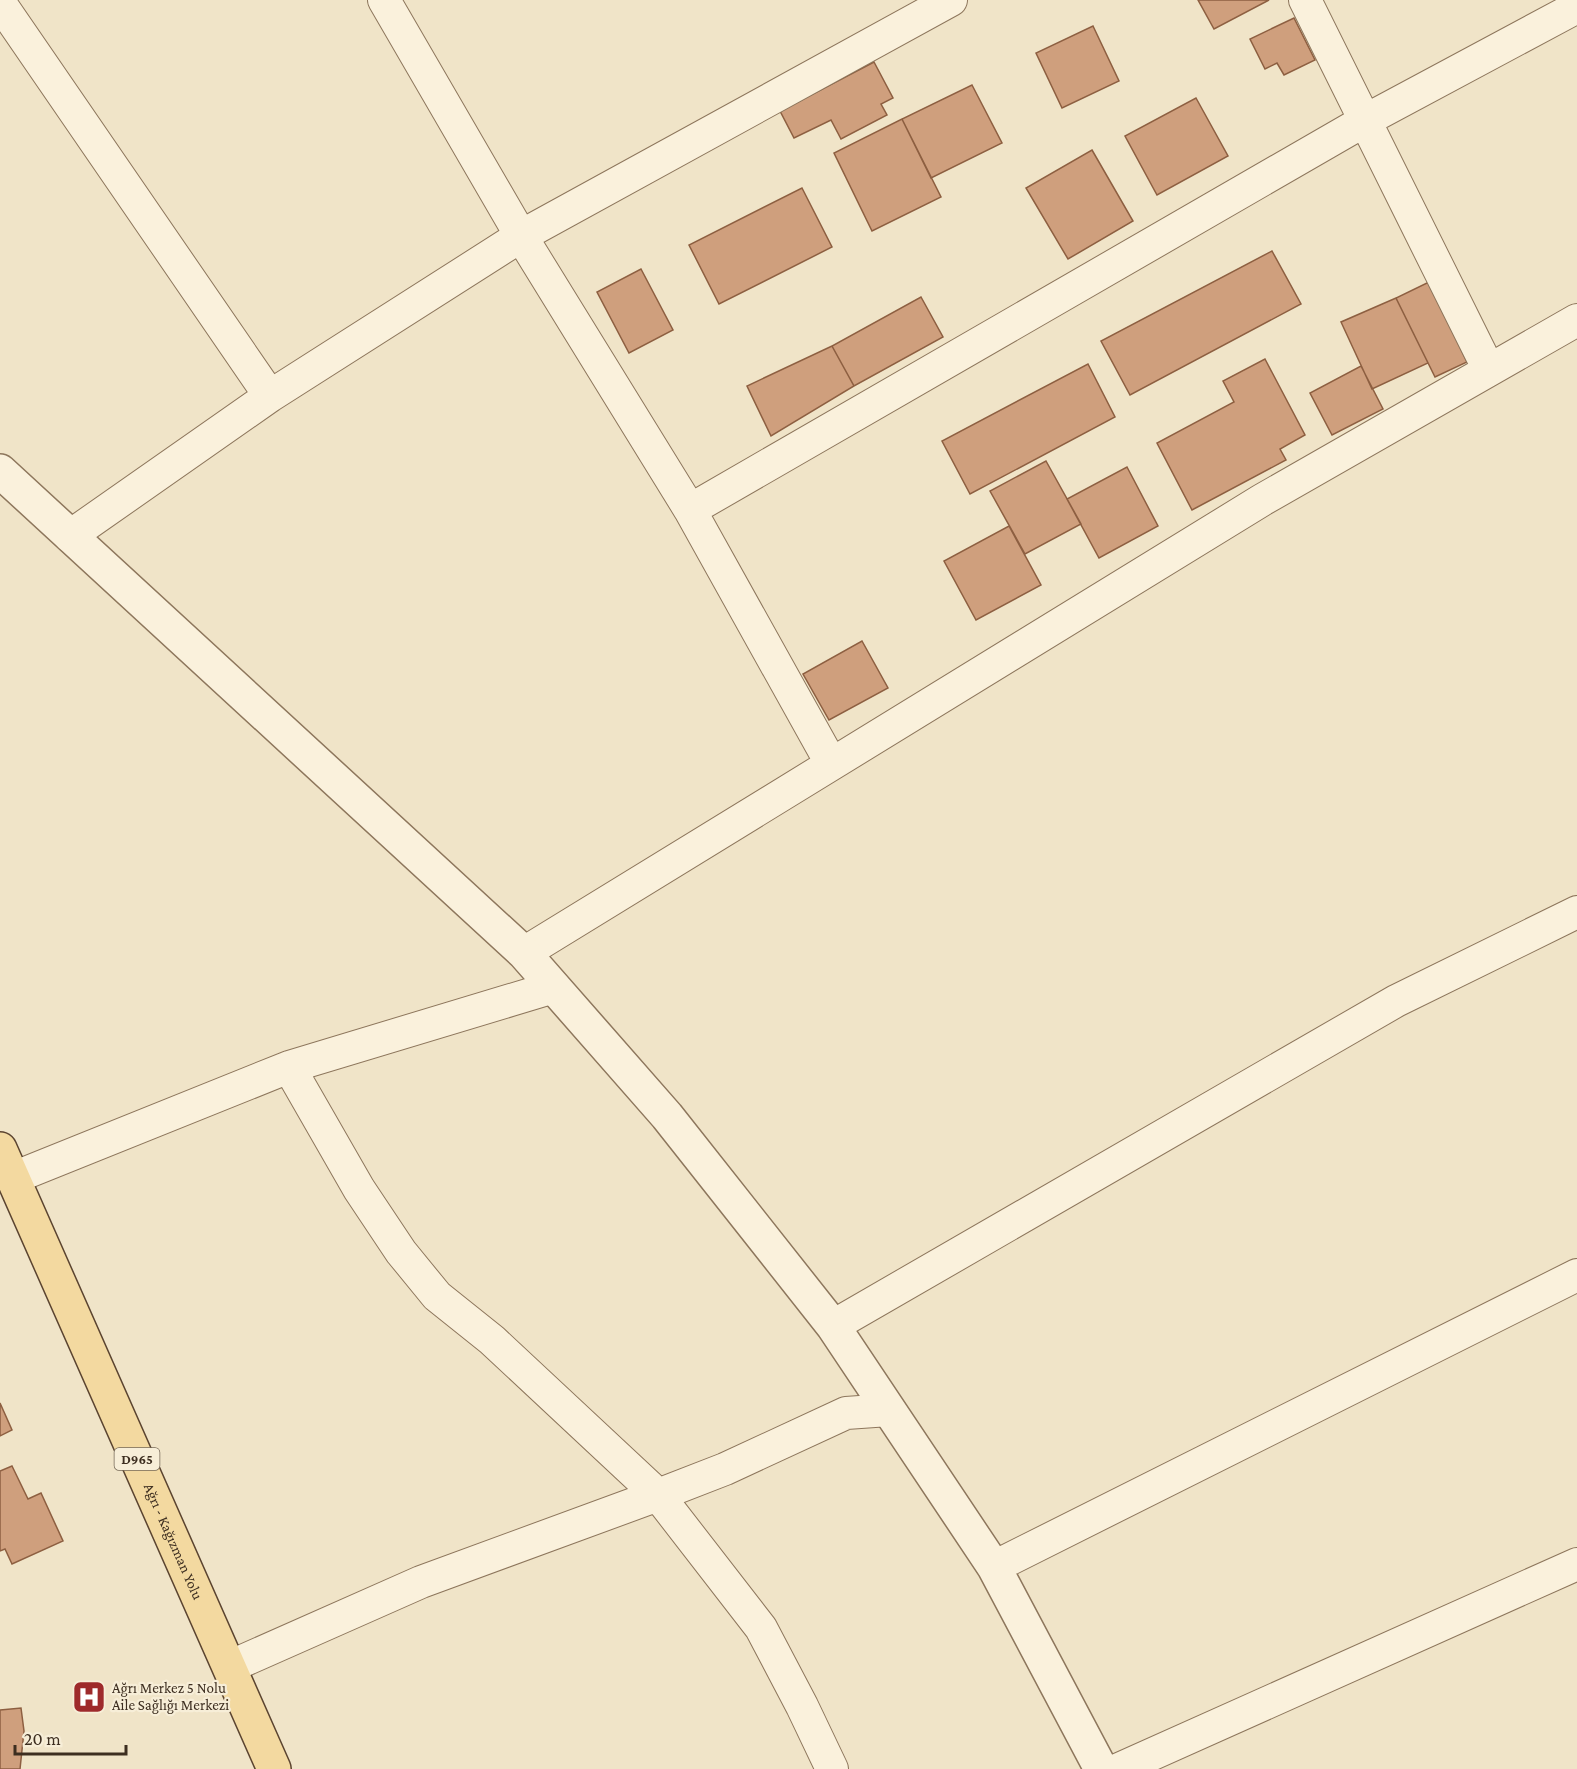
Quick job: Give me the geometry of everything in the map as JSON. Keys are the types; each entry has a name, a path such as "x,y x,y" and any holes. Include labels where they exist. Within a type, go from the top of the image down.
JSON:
{"main road":[{"name":"Ağrı - Kağızman Yolu","path":"0,1149 274,1769"}],"street":[{"path":"384,0 521,236 690,510 831,763"},
{"path":"70,536 270,396 521,236 951,0"},
{"path":"1305,0 1489,370"},
{"path":"0,3 270,396"},
{"path":"690,510 1366,120 1577,7"},
{"path":"524,953 1252,506 1577,320"},
{"path":"0,471 524,953 667,1116 833,1326 890,1410 994,1567 1101,1769"},
{"path":"833,1326 1395,1001 1577,912"},
{"path":"13,1178 289,1067 554,987"},
{"path":"289,1067 359,1189 400,1252 437,1296 492,1340 658,1495 761,1628 832,1769"},
{"path":"994,1567 1577,1275"},
{"path":"229,1667 421,1582 725,1469 846,1413 890,1410"},
{"path":"1119,1769 1577,1564"}],"building":[{"path":"1198,0 1269,0 1214,29"},
{"path":"1294,18 1315,60 1284,75 1277,63 1265,69 1250,39"},
{"path":"1093,26 1119,81 1062,108 1036,53"},
{"path":"874,62 893,98 881,104 887,115 841,139 831,120 794,138 780,111"},
{"path":"972,85 1002,143 931,178 902,119"},
{"path":"1196,98 1228,156 1157,195 1125,136"},
{"path":"902,119 941,197 872,231 834,153"},
{"path":"1092,150 1133,221 1068,259 1026,188"},
{"path":"802,188 832,247 719,304 689,245"},
{"path":"1272,251 1301,304 1130,395 1101,341"},
{"path":"641,269 673,330 629,353 597,292"},
{"path":"1429,282 1467,362 1435,377 1396,298"},
{"path":"921,297 943,337 854,386 832,346"},
{"path":"1396,298 1428,363 1372,389 1341,322"},
{"path":"832,346 854,386 771,436 747,386"},
{"path":"1265,359 1305,435 1280,449 1286,460 1192,510 1157,443 1234,402 1223,381"},
{"path":"1088,364 1115,417 970,494 942,441"},
{"path":"1361,366 1383,409 1332,435 1310,393"},
{"path":"1046,461 1081,524 1025,554 990,491"},
{"path":"1127,467 1158,526 1099,558 1067,499"},
{"path":"1009,526 1041,585 976,620 944,561"},
{"path":"862,641 888,688 829,720 803,674"},
{"path":"0,1403 12,1430 0,1436"},
{"path":"12,1466 28,1499 41,1493 63,1541 12,1564 5,1549 0,1551 0,1471"},
{"path":"21,1708 24,1731 20,1769 0,1769 0,1710"}],"place":[{"name":"Ağrı Merkez 5 Nolu Aile Sağlığı Merkezi","path":"89,1697"}]}
